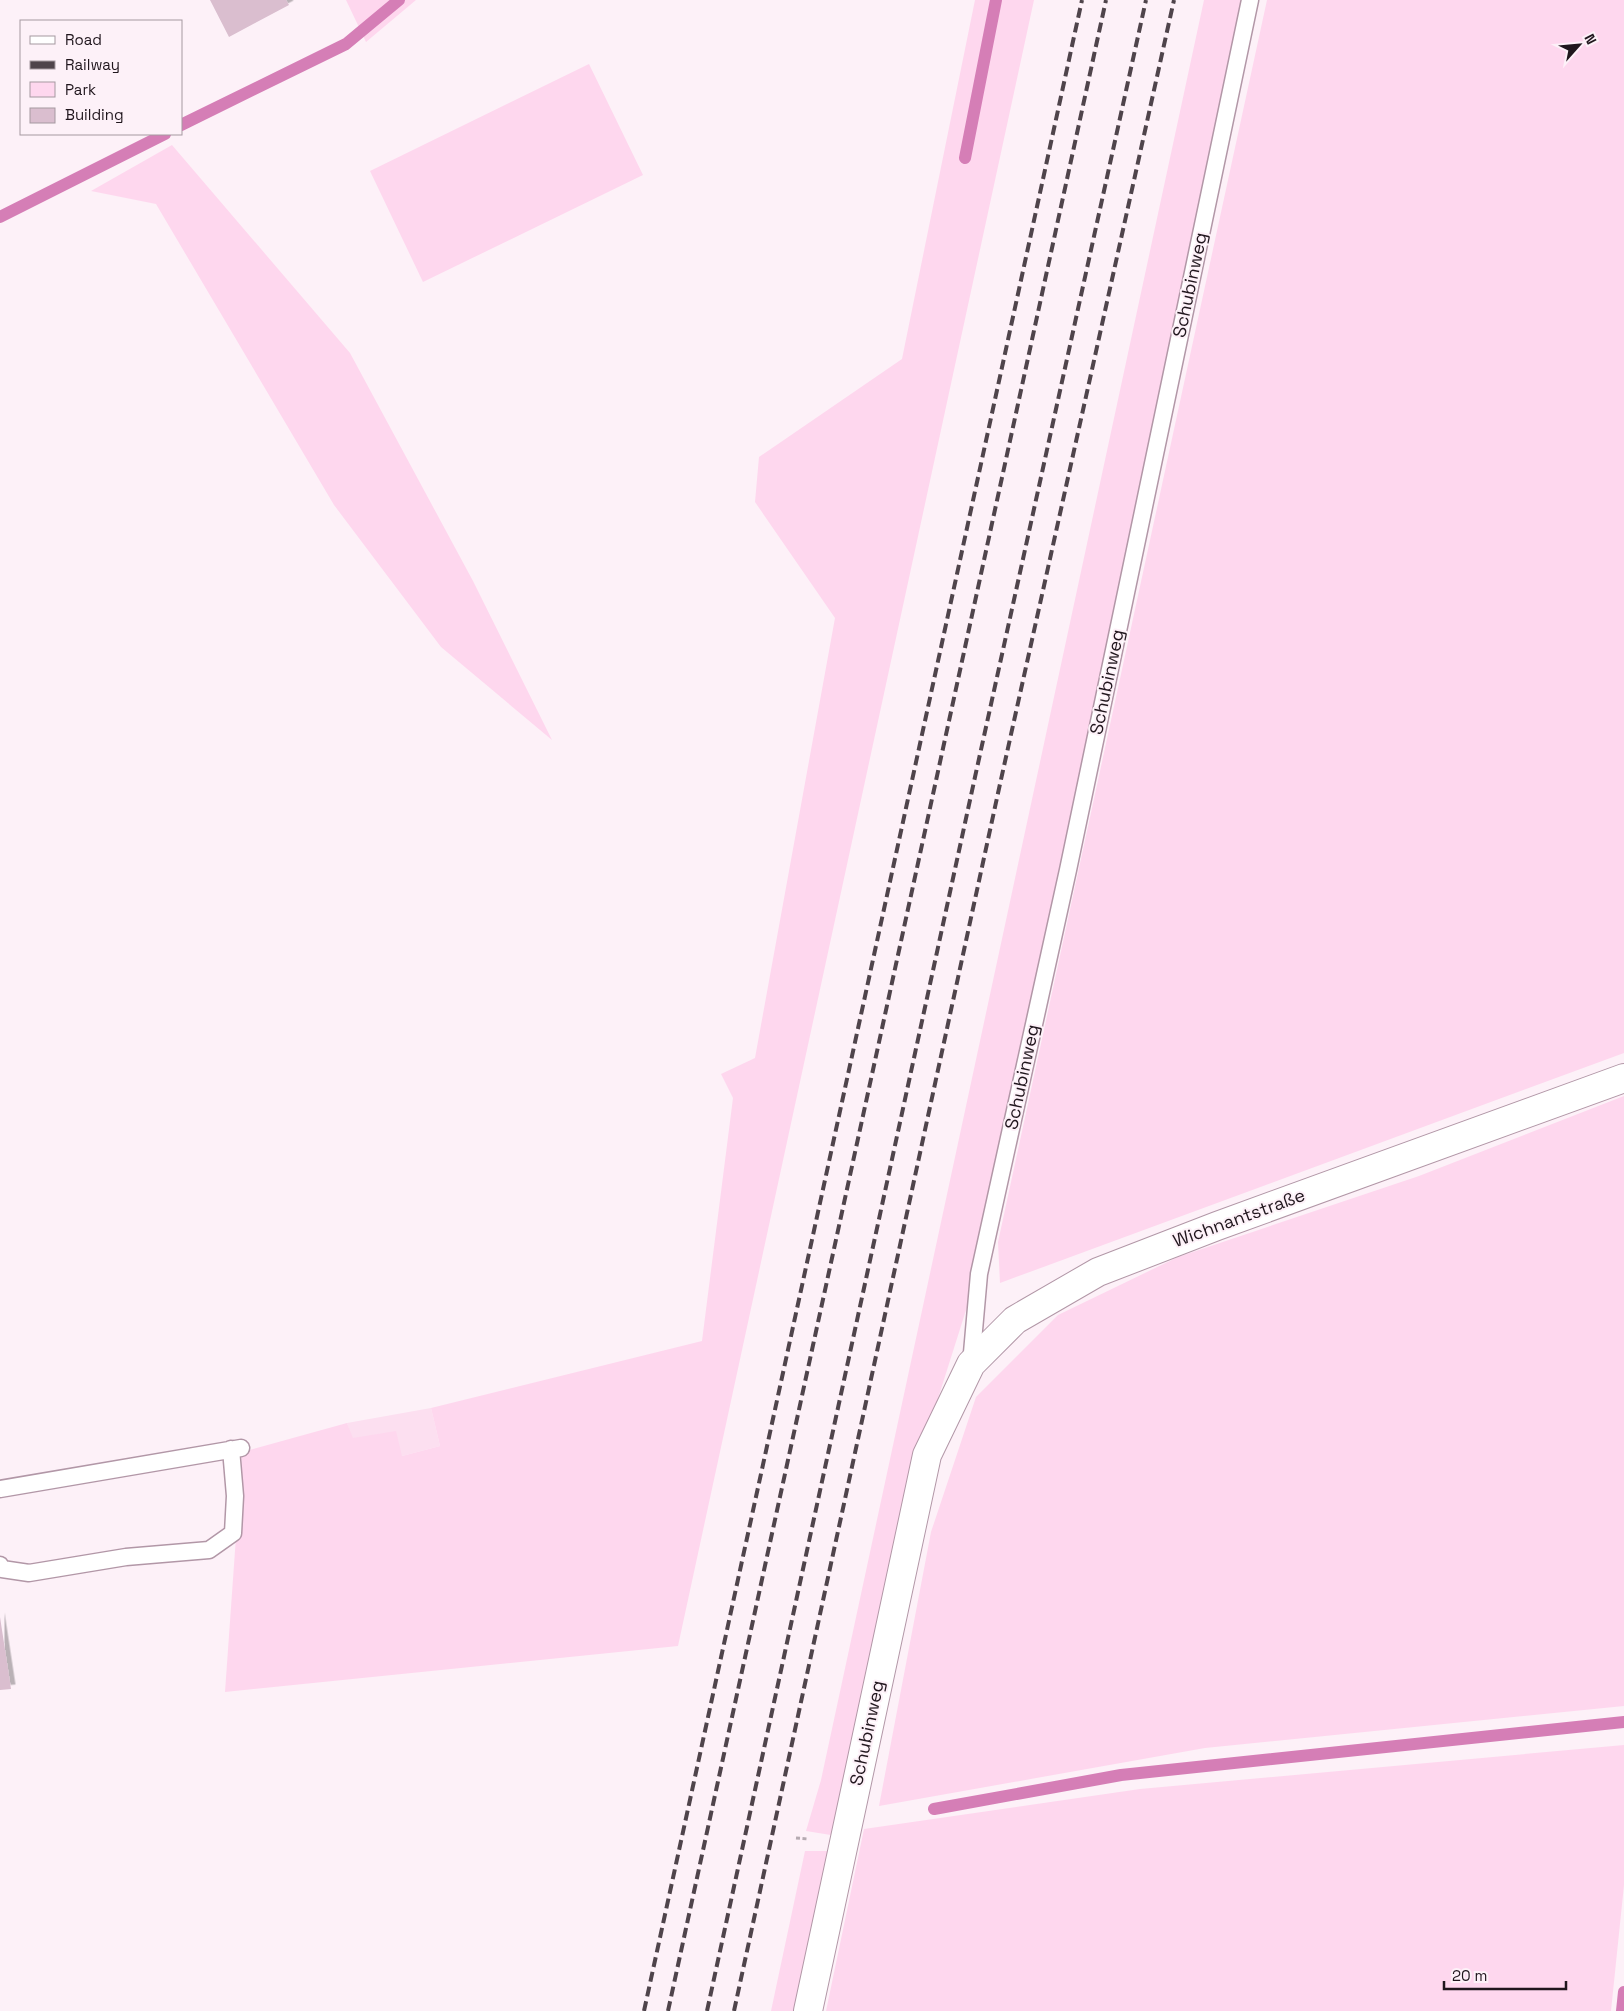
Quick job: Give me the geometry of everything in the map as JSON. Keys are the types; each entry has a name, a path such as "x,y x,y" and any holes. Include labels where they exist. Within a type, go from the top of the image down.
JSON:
{"street":[{"name":"Wichnantstraße","path":"927,1455 971,1364 1015,1320 1098,1272 1217,1226 1624,1078"},
{"name":"Schubinweg","path":"808,2011 927,1455"}],"lane":[{"name":"Schubinweg","path":"971,1364 979,1274 1070,860 1250,0"},
{"path":"0,1489 236,1449 233,1533 208,1550 126,1557 30,1573 2,1569 0,1565"}],"shaded area":[{"path":"431,1408 440,1446 402,1456 352,1438 347,1423"}],"green space":[{"path":"346,0 416,0 366,42"},
{"path":"975,0 1034,0 678,1646 225,1692 242,1452 347,1423 353,1438 396,1431 402,1456 440,1446 431,1408 702,1341 733,1098 721,1074 755,1058 835,618 755,502 759,457 902,359"},
{"path":"1204,0 1242,0 967,1307 921,1452 837,1836 806,1831 821,1780"},
{"path":"1267,0 1624,0 1624,1053 1000,1283 998,1242"},
{"path":"589,64 643,175 423,282 370,171"},
{"path":"172,145 350,353 473,581 552,740 441,647 334,505 156,204 91,191"},
{"path":"1624,1096 1624,1706 1205,1748 879,1806 931,1532 976,1397 1058,1315 1178,1257 1419,1176"},
{"path":"1624,1745 1624,1885 1611,2011 826,2011 864,1829 1140,1789"},
{"path":"805,1851 836,1851 801,2011 771,2011"}],"building":[{"path":"210,0 286,0 289,5 229,37"},
{"path":"0,1617 11,1689 0,1690"}],"waterway":[{"path":"182,125 346,44 399,0"},
{"path":"965,158 996,0"},
{"path":"0,217 163,135"},
{"path":"934,1809 1121,1775 1624,1722"},
{"path":"1622,2011 1624,1992"}],"railway":[{"path":"644,2011 1082,0"},
{"path":"668,2011 1106,0"},
{"path":"707,2011 1146,0"},
{"path":"734,2011 1000,784 1174,0"}]}
